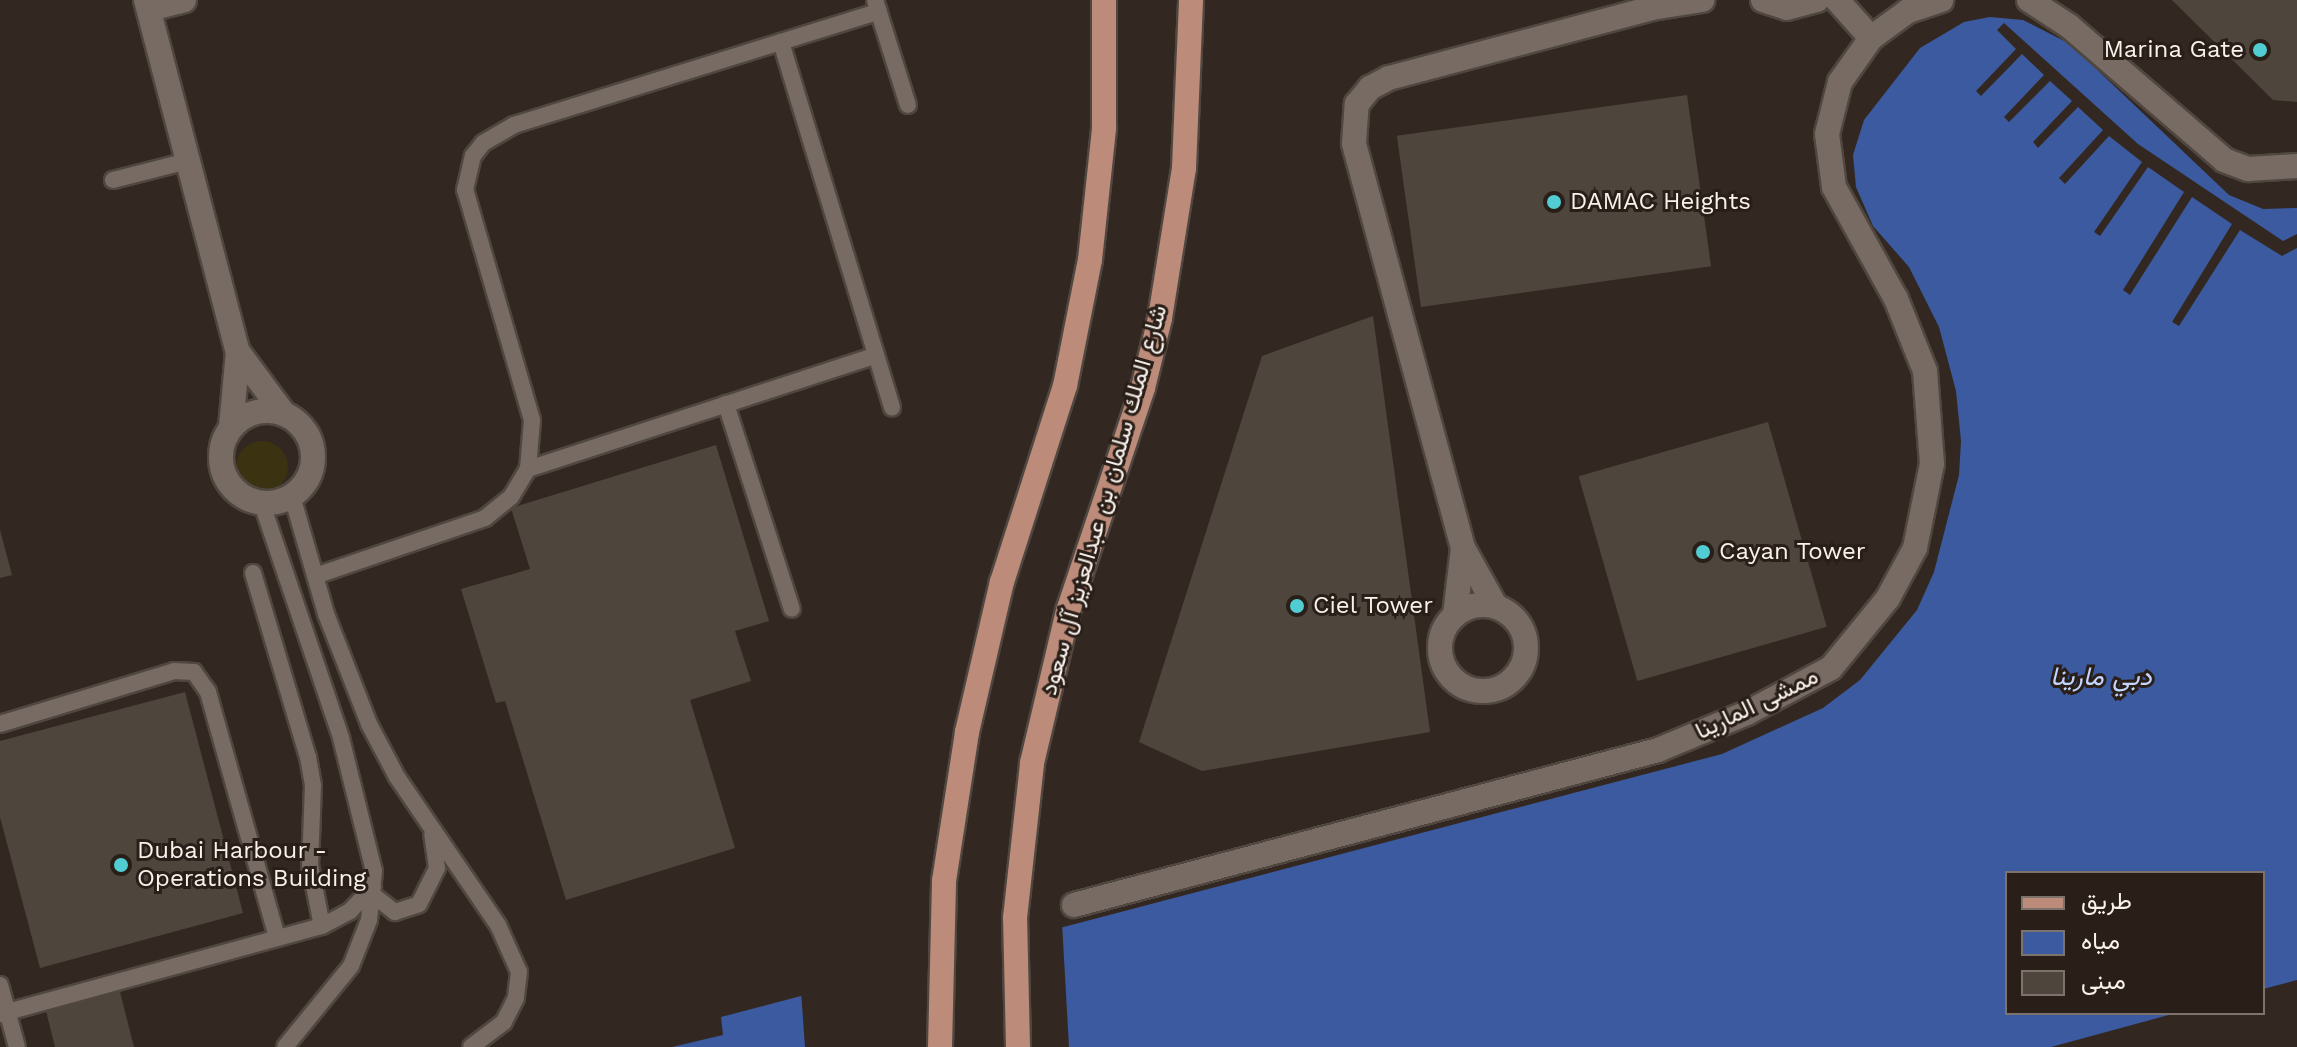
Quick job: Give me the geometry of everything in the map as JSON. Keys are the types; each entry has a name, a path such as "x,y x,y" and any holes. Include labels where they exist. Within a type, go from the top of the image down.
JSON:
{"main road":[{"path":"940,1047 944,881 967,732 1002,582 1048,448 1079,323 1104,128 1104,0"},
{"name":"شارع الملك سلمان بن عبدالعزيز آل سعود","path":"1018,1047 1015,918 1035,748 1068,611 1143,388 1160,318 1184,168 1191,0"}],"street":[{"path":"184,0 147,5 238,352 231,427 220,454 221,468 236,493 262,504 292,496 310,473 312,445 296,421 284,414 238,352"},
{"path":"1463,548 1455,615 1440,639 1443,666 1461,686 1488,692 1514,679 1527,652 1520,624 1496,607 1463,548 1354,143 1357,104 1370,88 1389,78 1658,4 1702,0"},
{"path":"1763,0 1787,8 1817,0"},
{"path":"1837,0 1871,38"},
{"name":"ممشى المارينا","path":"1074,905 1507,786 1658,750 1747,713 1831,668 1888,598 1915,548 1932,464 1925,371 1896,299 1834,187 1827,134 1837,95 1871,38 1908,11 1941,0"},
{"path":"2029,0 2069,26 2224,160 2263,170 2297,166"},
{"path":"231,427 256,412 284,414"},
{"path":"1455,615 1482,605 1496,607"}],"lane":[{"path":"315,576 485,518 511,497 528,469 532,420 465,190 473,156 497,132 781,42 877,5 908,105"},
{"path":"781,42 892,408"},
{"path":"113,180 188,161"},
{"path":"528,469 876,355"},
{"path":"726,404 792,609"},
{"path":"292,496 315,576 369,724 431,829 498,925 519,972 516,998 504,1022 471,1047"},
{"path":"262,504 363,816 373,891 351,966 285,1047"},
{"path":"253,573 308,757 313,785 310,865 322,926"},
{"path":"0,724 174,671 194,672 208,692 277,938"},
{"path":"373,891 395,912 419,904 437,868 431,829"},
{"path":"4,1013 322,926 350,911 373,891"},
{"path":"0,985 4,1013 17,1047"}],"sand":[{"path":"262,441 281,448 288,467 281,486 262,493 243,486 236,467 243,448"}],"water":[{"name":"دبي مارينا","path":"1990,17 2023,20 2070,44 2229,195 2263,209 2297,208 2297,980 2265,988 2265,871 2005,871 2005,1015 2169,1015 2051,1047 672,1047 723,1035 721,1017 1722,754 1823,708 1860,680 1917,610 1934,572 1959,475 1961,441 1956,391 1939,327 1909,267 1873,226 1856,187 1853,155 1864,120 1920,48 1964,22"}],"pier":[{"path":"2004,23 2138,144 2283,241 2297,234 2297,248 2282,256 2240,230 2179,326 2172,322 2232,224 2192,197 2130,295 2123,290 2184,192 2148,167 2100,236 2094,232 2142,162 2109,136 2065,184 2059,178 2103,130 2078,107 2038,148 2033,142 2072,101 2050,81 2009,122 2004,117 2044,75 2022,54 1981,96 1976,91 2016,49 1997,30"},
{"path":"1062,923 1069,1047 805,1047 801,991"}],"building":[{"name":"Marina Gate","path":"2172,0 2297,0 2297,102 2273,100"},
{"name":"DAMAC Heights","path":"1687,95 1711,266 1421,307 1397,136"},
{"name":"Ciel Tower","path":"1373,316 1430,732 1202,771 1139,742 1262,356"},
{"name":"Cayan Tower","path":"1768,422 1827,627 1637,681 1579,476"},
{"path":"716,445 769,621 735,631 751,681 690,700 735,848 566,900 505,701 496,703 461,589 530,569 511,508"},
{"path":"0,530 12,575 0,578"},
{"name":"Dubai Harbour - Operations Building","path":"185,692 243,913 40,968 0,817 0,741"},
{"path":"120,992 134,1047 55,1047 46,1011"}],"place":[{"name":"Marina Gate","path":"2260,50"},
{"name":"DAMAC Heights","path":"1554,202"},
{"name":"Cayan Tower","path":"1703,552"},
{"name":"Ciel Tower","path":"1297,606"},
{"name":"Dubai Harbour - Operations Building","path":"121,865"}]}
